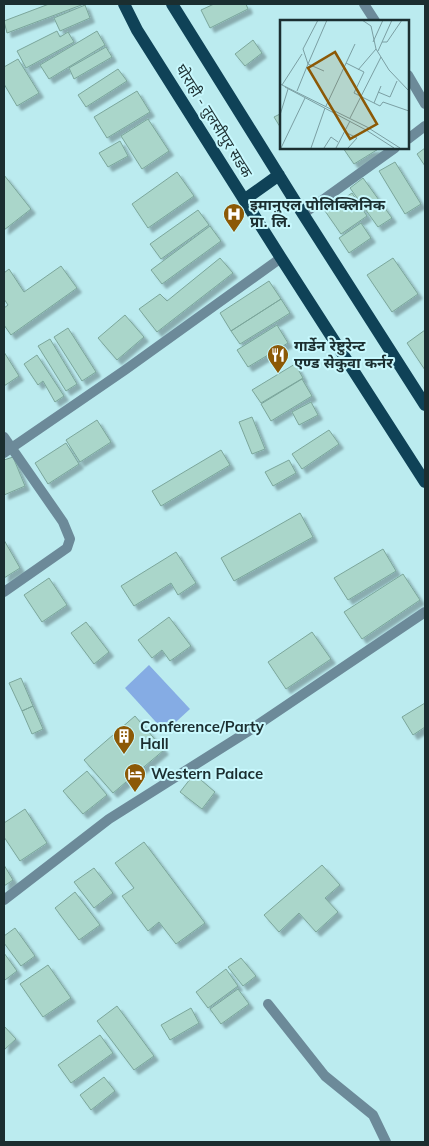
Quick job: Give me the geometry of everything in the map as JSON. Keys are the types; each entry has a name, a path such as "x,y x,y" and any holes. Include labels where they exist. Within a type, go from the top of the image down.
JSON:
{"main road":[{"name":"घोराही - तुलसीपुर सडक","path":"124,4 142,38 244,200 425,482"},
{"name":"घोराही - तुलसीपुर सडक","path":"172,4 425,405"},
{"path":"244,200 279,175"}],"street":[{"path":"364,4 374,20"},
{"path":"409,77 425,104"},
{"path":"409,138 425,126"},
{"path":"303,214 394,149"},
{"path":"7,451 125,370 281,258"},
{"path":"4,437 7,451 63,522 70,539 67,548 4,592"},
{"path":"4,900 109,819 247,732 425,612"},
{"path":"268,1004 325,1076 373,1116 386,1142"}],"water":[{"path":"149,665 190,709 165,732 125,688"}],"building":[{"path":"49,4 84,4 7,33 4,21"},
{"path":"214,4 246,4 248,9 210,28 201,10"},
{"path":"85,5 90,18 60,31 54,18"},
{"path":"57,31 60,37 68,32 74,42 26,68 17,51"},
{"path":"97,31 105,45 49,79 40,65"},
{"path":"253,40 262,53 245,66 235,54"},
{"path":"106,47 112,57 74,79 69,68"},
{"path":"18,59 39,93 17,106 4,84 4,67"},
{"path":"118,69 127,81 86,107 78,95"},
{"path":"137,91 150,112 107,138 94,117"},
{"path":"280,114 280,127 274,117"},
{"path":"148,119 169,151 142,169 121,136"},
{"path":"120,141 128,156 108,167 99,153"},
{"path":"425,148 425,166 417,154"},
{"path":"344,149 378,149 354,164"},
{"path":"395,162 421,204 405,214 379,171"},
{"path":"177,172 194,196 148,228 132,204"},
{"path":"4,175 31,209 4,230"},
{"path":"363,178 392,218 378,227 350,188"},
{"path":"352,193 367,216 341,234 325,211"},
{"path":"198,210 209,225 161,259 150,244"},
{"path":"361,223 371,238 349,253 339,238"},
{"path":"210,226 221,241 162,284 151,270"},
{"path":"220,258 233,273 157,332 139,309 160,294 167,301"},
{"path":"393,258 418,294 392,312 367,275"},
{"path":"61,266 77,288 11,335 4,325 4,308 8,305 4,299 4,273 9,269 24,292"},
{"path":"269,281 281,299 231,331 220,313"},
{"path":"281,299 290,313 240,344 231,331"},
{"path":"125,315 144,337 117,360 98,338"},
{"path":"277,325 288,343 248,367 237,350"},
{"path":"68,328 96,372 82,381 54,337"},
{"path":"425,330 425,370 407,343"},
{"path":"50,339 77,384 66,391 38,346"},
{"path":"4,352 19,376 4,386"},
{"path":"37,355 64,396 55,402 43,381 38,385 24,364"},
{"path":"295,364 303,378 261,403 252,390"},
{"path":"302,379 312,396 271,421 261,404"},
{"path":"311,402 318,415 299,425 292,412"},
{"path":"252,417 265,449 252,454 239,422"},
{"path":"97,420 111,442 80,462 66,440"},
{"path":"329,430 339,444 302,469 292,454"},
{"path":"66,443 79,464 48,484 35,463"},
{"path":"221,450 230,465 161,506 152,491"},
{"path":"13,457 25,486 4,495 4,460"},
{"path":"289,460 296,473 273,486 265,472"},
{"path":"300,513 313,537 234,581 221,558"},
{"path":"4,540 20,568 4,578"},
{"path":"383,549 396,571 348,600 334,578"},
{"path":"176,552 196,583 178,595 171,583 134,606 121,586"},
{"path":"403,574 420,600 362,639 344,612"},
{"path":"49,578 67,605 42,622 24,595"},
{"path":"169,617 191,646 170,661 162,650 152,658 138,640"},
{"path":"86,622 109,652 94,664 71,633"},
{"path":"312,632 331,659 286,689 268,662"},
{"path":"21,678 33,706 22,711 9,683"},
{"path":"425,703 425,727 413,735 402,717"},
{"path":"33,706 43,729 32,734 22,711"},
{"name":"Conference/Party Hall","path":"135,716 164,750 113,793 84,760"},
{"path":"87,771 107,795 83,814 63,791"},
{"path":"194,774 215,792 202,809 180,792"},
{"path":"25,809 47,843 20,861 4,837 4,823"},
{"path":"144,842 205,923 176,944 159,922 148,931 122,896 134,888 115,863"},
{"path":"4,865 13,880 4,886"},
{"path":"322,865 340,885 325,898 338,912 316,932 299,913 279,932 264,915"},
{"path":"94,868 113,893 94,908 74,882"},
{"path":"75,892 100,925 79,940 55,908"},
{"path":"15,928 35,956 21,966 4,943 4,936"},
{"path":"4,953 17,971 5,980 4,979"},
{"path":"241,958 256,976 243,986 228,967"},
{"path":"48,965 71,998 43,1017 20,984"},
{"path":"226,969 238,986 208,1008 196,992"},
{"path":"238,989 249,1004 221,1024 210,1009"},
{"path":"117,1006 154,1056 134,1070 97,1021"},
{"path":"191,1008 199,1023 170,1040 161,1025"},
{"path":"4,1026 16,1039 4,1050"},
{"path":"100,1035 113,1053 71,1083 58,1065"},
{"path":"104,1077 115,1091 91,1110 80,1095"}],"place":[{"name":"इमानुएल पोलिक्लिनिक प्रा. लि.","path":"234,233"},
{"name":"गार्डेन रेष्टुरेन्ट एण्ड सेकुवा कर्नर","path":"278,374"},
{"name":"Conference/Party Hall","path":"124,755"},
{"name":"Western Palace","path":"135,793"}]}
